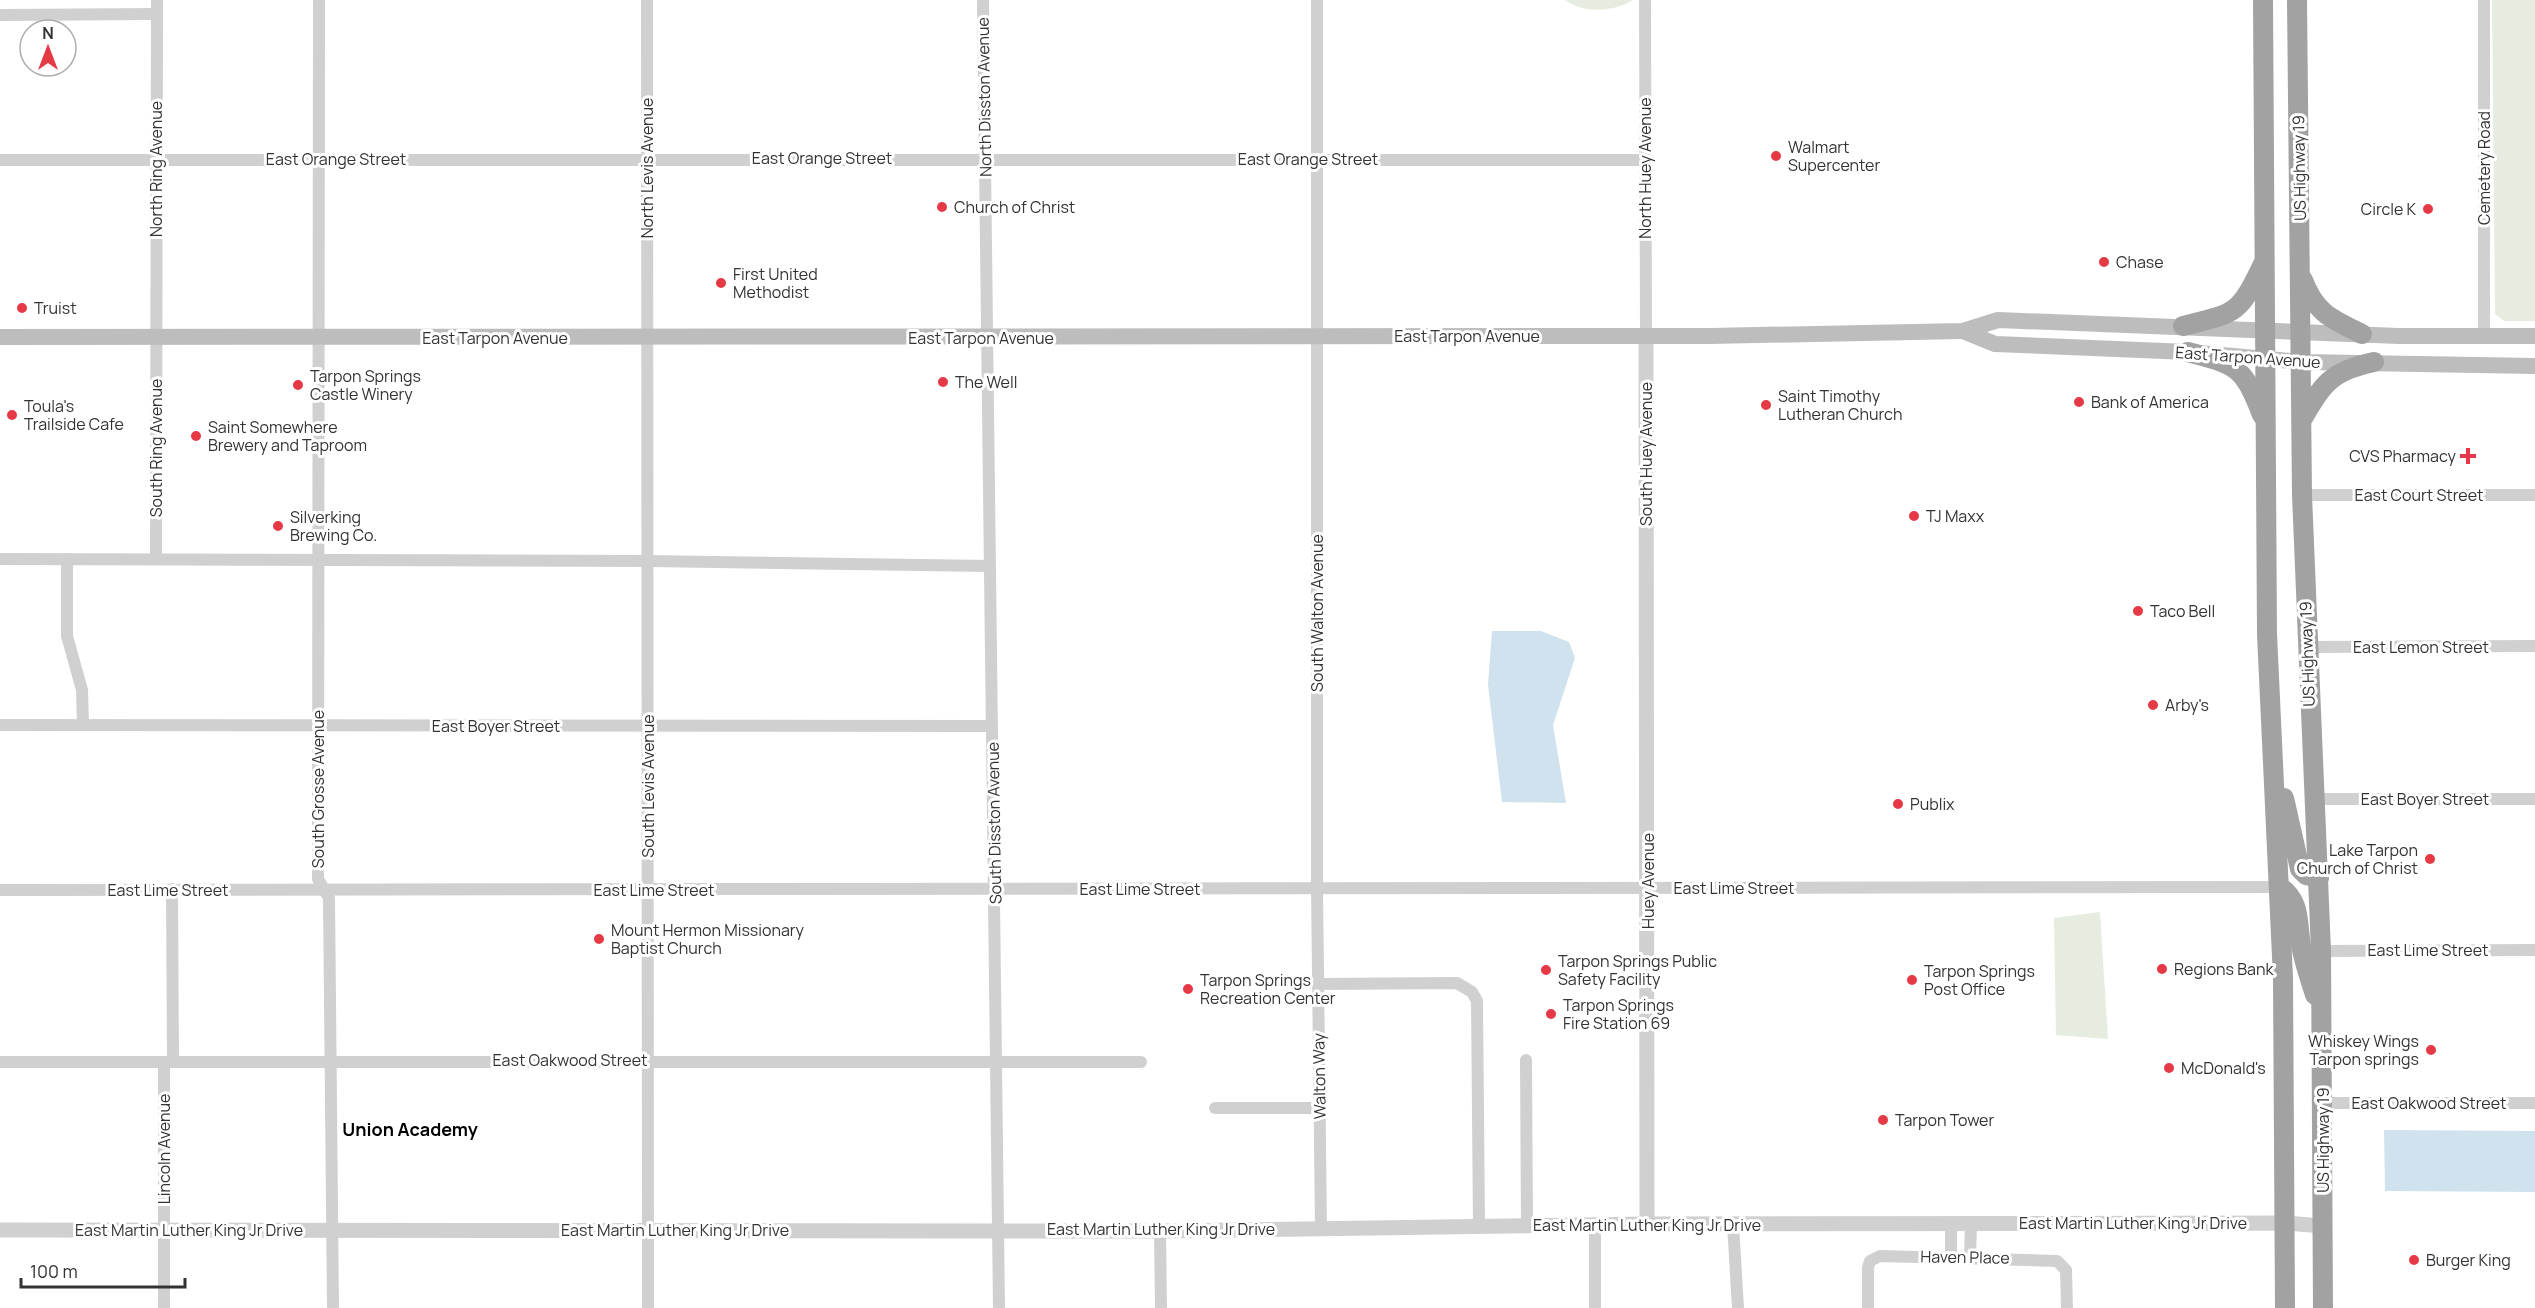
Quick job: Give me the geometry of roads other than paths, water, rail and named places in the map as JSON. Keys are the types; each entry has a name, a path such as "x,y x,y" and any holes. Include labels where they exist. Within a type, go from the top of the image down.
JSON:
{"highway":[{"name":"US Highway 19","path":"2263,0 2267,634 2280,887 2285,1308"},
{"name":"US Highway 19","path":"2297,0 2302,495 2306,647 2321,951 2324,1103 2323,1308"},
{"path":"2184,326 2225,316 2238,307 2249,293 2265,261"},
{"path":"2300,274 2310,298 2323,314 2362,334"},
{"path":"2187,352 2234,367 2249,385 2265,425"},
{"path":"2302,421 2319,391 2330,378 2349,367 2374,362"},
{"path":"2273,758 2293,833 2296,860 2306,876 2319,878"},
{"path":"2280,887 2289,893 2296,906 2301,945 2322,1024"}],"main road":[{"name":"East Tarpon Avenue","path":"0,337 1833,335 1963,331 1998,320 2266,328 2362,334 2535,336"},
{"name":"East Tarpon Avenue","path":"1963,331 1995,344 2187,352 2302,362 2535,366"}],"street":[{"name":"North Ring Avenue","path":"156,337 157,0"},
{"name":"South Grosse Avenue","path":"319,0 318,879 329,898 333,1308"},
{"name":"North Levis Avenue","path":"647,0 647,337"},
{"name":"North Disston Avenue","path":"983,0 988,337"},
{"name":"South Walton Avenue","path":"1317,0 1317,889"},
{"name":"North Huey Avenue","path":"1645,0 1646,335"},
{"name":"Cemetery Road","path":"2484,0 2484,336"},
{"path":"0,15 156,14"},
{"name":"East Orange Street","path":"0,160 1317,158 1645,160"},
{"name":"South Huey Avenue","path":"1646,335 1646,573"},
{"name":"South Ring Avenue","path":"156,337 156,559"},
{"name":"South Levis Avenue","path":"647,337 648,1308"},
{"name":"South Disston Avenue","path":"988,337 999,1308"},
{"name":"East Court Street","path":"2302,495 2535,495"},
{"path":"4,559 648,561 932,567 990,566"},
{"path":"67,559 67,636 82,690 83,725"},
{"name":"Huey Avenue","path":"1646,573 1647,1224"},
{"name":"East Lemon Street","path":"2306,647 2535,646"},
{"name":"East Boyer Street","path":"0,725 992,726"},
{"name":"East Boyer Street","path":"2314,799 2535,799"},
{"name":"East Lime Street","path":"0,890 2280,887"},
{"name":"Walton Way","path":"1317,889 1321,1228"},
{"name":"Lincoln Avenue","path":"164,1308 172,890"},
{"name":"East Lime Street","path":"2321,951 2535,950"},
{"path":"1318,984 1457,983 1472,992 1477,1001 1479,1226"},
{"name":"East Oakwood Street","path":"0,1062 648,1060 1141,1062"},
{"path":"1526,1060 1527,1226"},
{"name":"East Oakwood Street","path":"2324,1103 2535,1103"},
{"path":"1215,1108 1320,1108"},
{"name":"East Martin Luther King Jr Drive","path":"0,1230 999,1229 1160,1231 1647,1224 2285,1223 2322,1226"},
{"path":"1733,1224 1738,1308"},
{"path":"1951,1224 1951,1257"},
{"path":"1970,1257 1971,1224"},
{"path":"1595,1225 1595,1308"},
{"path":"1160,1231 1161,1308"},
{"name":"Haven Place","path":"1868,1308 1868,1268 1875,1257 1970,1257 2057,1261 2066,1270 2067,1308"}],"water":[{"path":"1492,631 1541,631 1569,642 1575,658 1553,725 1566,803 1502,802 1488,685"},
{"path":"2384,1130 2535,1131 2535,1192 2385,1191"}],"place":[{"name":"Walmart Supercenter","path":"1776,156"},
{"name":"Church of Christ","path":"942,207"},
{"name":"Circle K","path":"2428,209"},
{"name":"Chase","path":"2104,262"},
{"name":"First United Methodist","path":"721,283"},
{"name":"Truist","path":"22,308"},
{"name":"The Well","path":"943,382"},
{"name":"Tarpon Springs Castle Winery","path":"298,385"},
{"name":"Bank of America","path":"2079,402"},
{"name":"Saint Timothy Lutheran Church","path":"1766,405"},
{"name":"Toula's Trailside Cafe","path":"12,415"},
{"name":"Saint Somewhere Brewery and Taproom","path":"196,436"},
{"name":"CVS Pharmacy","path":"2468,456"},
{"name":"TJ Maxx","path":"1914,516"},
{"name":"Silverking Brewing Co.","path":"278,526"},
{"name":"Taco Bell","path":"2138,611"},
{"name":"Arby's","path":"2153,705"},
{"name":"Publix","path":"1898,804"},
{"name":"Lake Tarpon Church of Christ","path":"2430,859"},
{"name":"Mount Hermon Missionary Baptist Church","path":"599,939"},
{"name":"Regions Bank","path":"2162,969"},
{"name":"Tarpon Springs Public Safety Facility","path":"1546,970"},
{"name":"Tarpon Springs Post Office","path":"1912,980"},
{"name":"Tarpon Springs Recreation Center","path":"1188,989"},
{"name":"Tarpon Springs Fire Station 69","path":"1551,1014"},
{"name":"Whiskey Wings Tarpon springs","path":"2431,1050"},
{"name":"McDonald's","path":"2169,1068"},
{"name":"Tarpon Tower","path":"1883,1120"},
{"name":"Burger King","path":"2414,1260"}],"district":[{"name":"Union Academy","path":"410,1130"}]}
